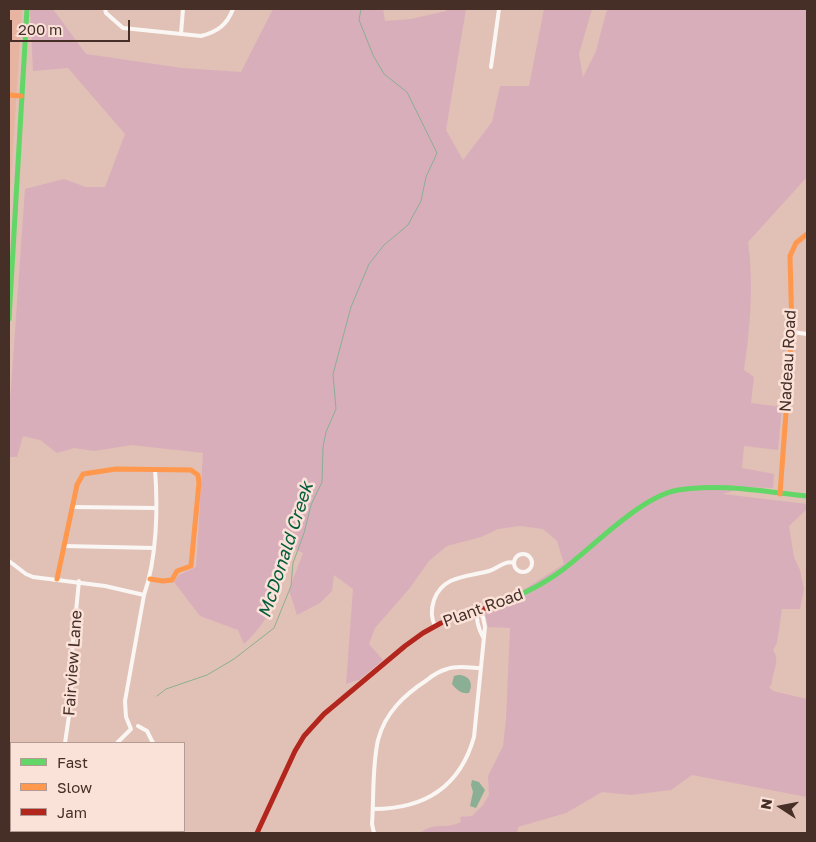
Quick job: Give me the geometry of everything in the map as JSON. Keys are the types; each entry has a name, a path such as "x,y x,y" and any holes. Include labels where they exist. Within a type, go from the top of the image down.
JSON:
{"street":[{"path":"9,319 27,9"},
{"path":"105,9 106,13 123,28 201,36 222,27 229,18 232,9"},
{"path":"181,34 183,9"},
{"path":"491,67 499,9"},
{"path":"9,95 21,96"},
{"path":"9,207 16,208"},
{"name":"Nadeau Road","path":"780,494 792,332 790,256 796,243 807,234"},
{"path":"792,332 807,334"},
{"path":"118,742 131,729 126,717 125,702 144,595 150,579 154,548 155,469"},
{"path":"56,579 79,479 83,474 116,470 191,470 198,475 199,483 191,566 177,571 172,580 150,579"},
{"name":"Plant Road","path":"257,833 295,751 314,724 405,646 435,626 513,598 537,586 560,572 639,508 656,497 677,490 700,488 721,488 807,496"},
{"path":"72,507 155,508"},
{"path":"64,546 154,548"},
{"path":"524,554 532,562 530,568 524,572 518,570 514,563 516,558 524,554"},
{"path":"9,561 32,577 79,581 144,595"},
{"path":"435,626 432,617 433,603 436,595 448,582 461,576 496,569 507,563 514,563"},
{"name":"Fairview Lane","path":"65,742 71,702 71,662 79,581"},
{"path":"373,809 393,809 407,806 431,795 447,785 470,753 474,737 483,638 476,618 477,610"},
{"path":"374,833 372,824 378,742 390,712 408,692 435,674 455,667 481,668"},
{"path":"138,726 147,731 152,742"}],"shaded area":[{"path":"9,9 22,9 9,210"},
{"path":"30,9 53,9 86,54 182,68 241,72 273,9 383,9 385,21 411,19 446,11 447,9 466,9 446,130 463,160 492,122 500,86 529,86 544,9 592,9 579,54 583,77 596,51 607,9 807,9 807,177 748,242 751,275 748,338 744,370 754,377 751,403 782,407 778,450 744,446 742,468 774,474 773,488 744,487 723,494 807,504 807,509 789,526 794,557 800,570 804,589 800,609 782,609 777,643 773,650 776,658 776,667 772,684 769,687 773,691 807,699 807,797 692,775 671,790 631,795 602,792 566,813 518,827 517,833 420,833 430,827 461,822 460,817 472,816 483,805 489,795 488,776 503,746 510,628 488,627 485,613 498,599 517,594 564,564 557,541 543,529 520,526 498,529 481,537 447,546 429,561 409,589 375,628 369,644 383,660 359,680 346,684 353,589 334,575 332,591 320,603 297,615 289,590 303,553 288,546 279,587 270,611 264,622 244,644 238,630 200,616 174,582 179,575 196,567 203,453 132,445 94,451 74,448 57,453 40,440 23,436 17,457 9,457 9,416 25,189 64,179 86,187 105,187 125,134 68,68 33,71"},
{"path":"458,675 468,678 471,683 469,693 459,691 452,684 454,676"},
{"path":"472,780 479,782 485,790 476,808 470,806 473,792"}],"waterway":[{"name":"McDonald Creek","path":"157,696 166,689 207,675 234,659 274,628 291,586 293,563 304,533 311,505 322,482 323,447 326,432 336,409 333,374 351,307 369,264 384,245 408,225 421,201 426,177 437,153 407,92 384,74 373,55 359,20 361,9"}],"traffic: fast":[{"path":"9,319 27,9"},
{"path":"486,608 506,601 543,583 561,571 633,512 664,494 678,490 710,487 807,496"}],"traffic: slow":[{"path":"9,95 21,96"},
{"path":"780,494 792,332 790,256 796,243 807,234"},
{"path":"57,579 77,485 83,474 116,469 191,470 198,475 199,483 191,566 177,571 172,580 150,579"}],"traffic: jam":[{"path":"257,833 295,751 304,736 324,714 423,633 441,623 486,608"}]}
